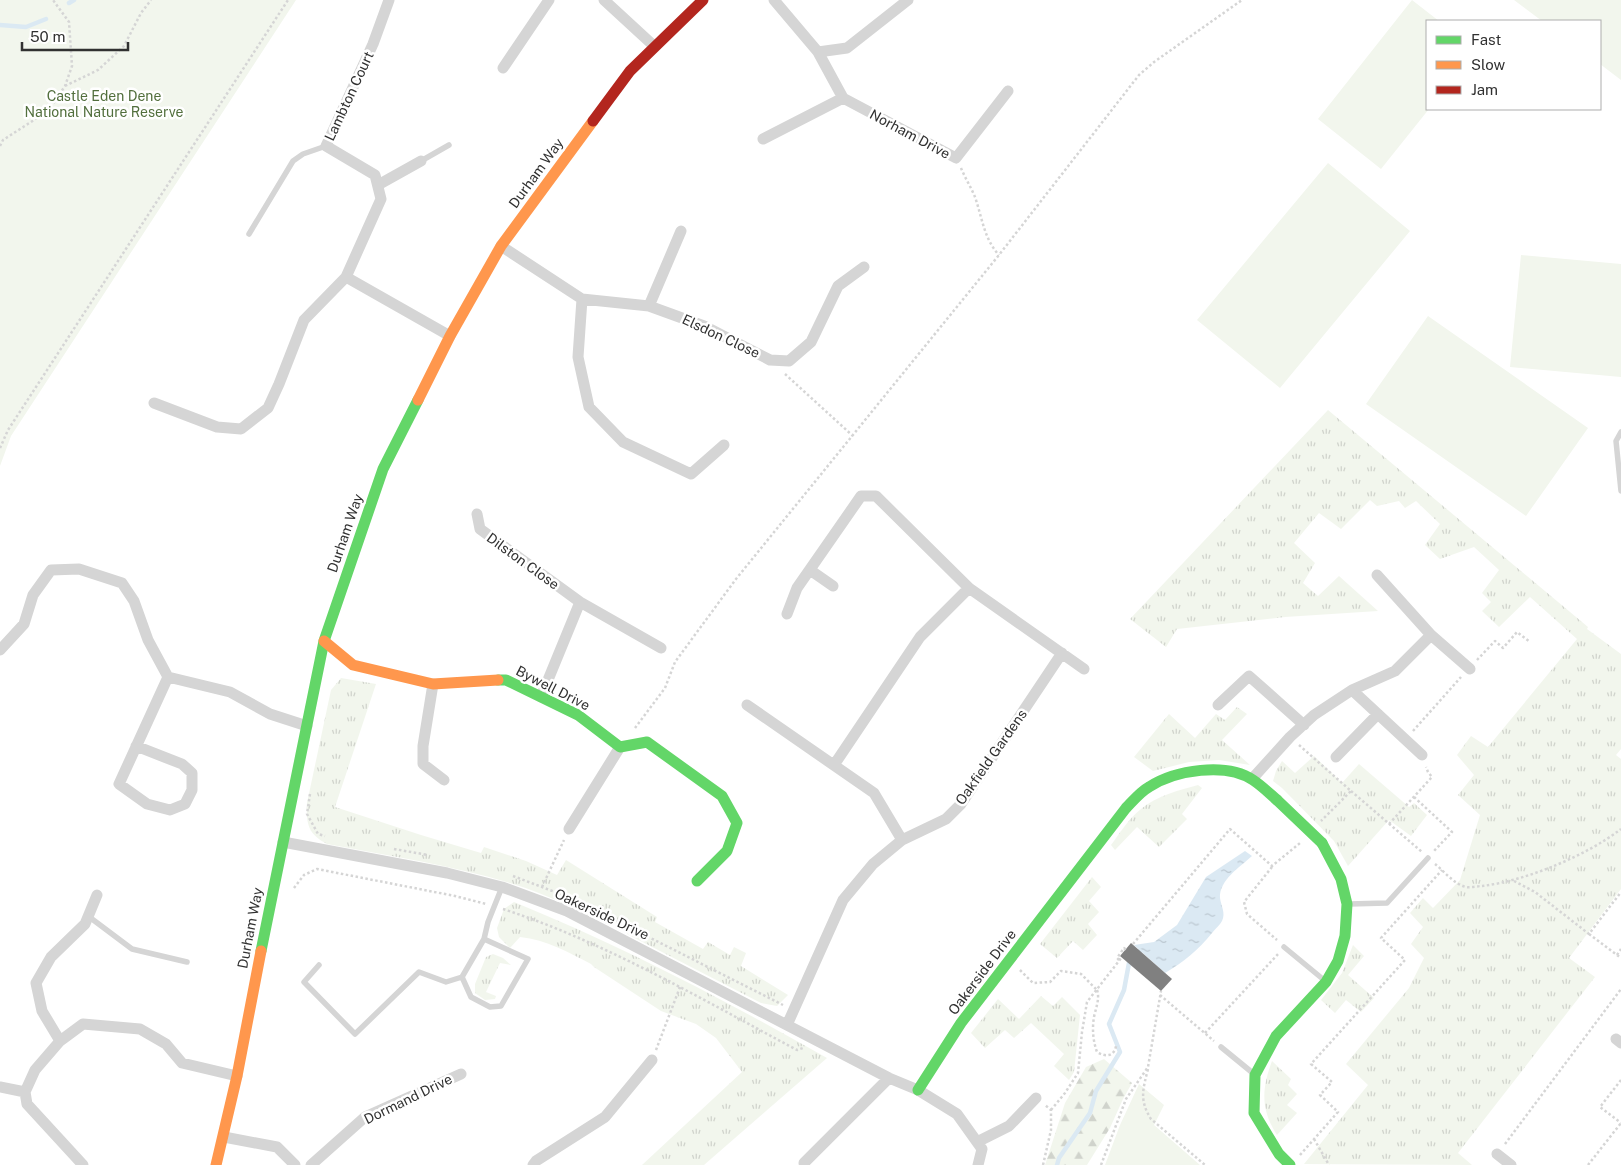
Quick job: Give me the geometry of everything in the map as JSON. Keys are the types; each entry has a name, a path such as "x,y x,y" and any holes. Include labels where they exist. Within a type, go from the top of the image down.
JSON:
{"street":[{"name":"Lambton Court","path":"378,185 376,175 326,146 373,44 388,0"},
{"path":"502,68 549,0"},
{"path":"604,0 654,46"},
{"name":"Durham Way","path":"216,1165 237,1076 324,641 383,469 450,336 501,246 630,72 702,0"},
{"path":"764,139 843,98 818,52 774,0"},
{"path":"818,52 847,48 908,0"},
{"name":"Norham Drive","path":"843,98 956,158 1008,92"},
{"path":"154,403 217,427 241,429 268,408 304,320 346,277 381,199 378,185 422,161"},
{"path":"649,306 681,231"},
{"name":"Elsdon Close","path":"501,246 582,299 649,306 704,326 770,360 781,360"},
{"path":"781,360 789,361 811,342 838,286 864,267"},
{"path":"346,277 450,336"},
{"path":"582,299 578,356 589,407 623,442 691,474 724,445"},
{"path":"786,614 797,588 861,496 876,496 969,588 1084,669"},
{"name":"Dilston Close","path":"477,514 480,529 580,602 661,648"},
{"path":"0,650 24,624 33,595 52,570 79,569 122,583 134,601 148,640 168,677 230,692 270,714 307,726"},
{"path":"810,570 833,586"},
{"path":"1377,575 1431,635 1470,668"},
{"path":"834,765 920,637 969,588"},
{"path":"541,697 580,602"},
{"path":"1252,779 1290,737 1314,715 1352,690 1395,671 1431,635"},
{"name":"Bywell Drive","path":"324,641 353,665 433,684 506,680 578,715 620,748"},
{"name":"Oakfield Gardens","path":"787,1025 843,900 873,864 902,840 946,819 961,804 1062,653"},
{"path":"1218,705 1249,676 1304,725"},
{"path":"136,746 182,764 192,773 192,790 185,804 170,810 147,804 119,784 136,746 168,677"},
{"path":"433,684 423,746 423,764 444,780"},
{"path":"1352,690 1422,755"},
{"path":"747,706 874,793 902,840"},
{"path":"1336,757 1378,714"},
{"path":"569,829 620,748 646,742 722,796 737,823 727,851 697,881"},
{"name":"Oakerside Drive","path":"283,842 447,873 502,887 568,911 889,1078 918,1090 961,1023 1126,808 1148,787 1170,777 1205,769 1228,771 1252,779 1322,843 1341,879 1347,904 1345,936 1338,961 1326,982 1276,1036 1255,1075 1254,1113 1279,1154 1294,1162"},
{"path":"60,1042 42,1011 36,983 51,957 84,924 97,895"},
{"path":"83,1165 27,1104 25,1092 35,1070 60,1042 83,1024 140,1028 166,1044 182,1063 237,1076"},
{"path":"533,1165 536,1161 605,1117 652,1060"},
{"name":"Dormand Drive","path":"310,1165 365,1117 460,1074"},
{"path":"804,1163 889,1078"},
{"path":"0,1087 25,1092"},
{"path":"918,1090 957,1114 982,1149 978,1165"},
{"path":"977,1142 1009,1126 1036,1098"},
{"path":"224,1137 277,1147 295,1165"},
{"path":"1497,1154 1511,1165"}],"lane":[{"path":"422,161 449,145"},
{"path":"249,234 293,161 303,154 326,146"},
{"path":"1621,432 1616,441 1621,491"},
{"path":"1347,904 1387,902 1428,858"},
{"path":"319,965 304,982 355,1034 419,972 446,982 462,977 484,939 488,922 502,887"},
{"path":"88,916 132,949 188,962"},
{"path":"462,977 470,996 490,1007 501,1006 528,959 484,939"},
{"path":"1284,947 1326,982"},
{"path":"1221,1047 1255,1075"}],"path":[{"path":"0,146 3,140 48,111 65,86 72,66 69,22 54,0"},
{"path":"65,86 98,70 124,46 150,0"},
{"path":"0,448 8,430 288,0"},
{"path":"620,748 664,688 675,662 736,579 999,255 1140,76 1154,62 1242,0"},
{"path":"956,158 974,196 986,236 991,247 999,255"},
{"path":"781,360 784,373 853,436"},
{"path":"1290,737 1457,883 1468,887 1512,881 1573,857 1621,830"},
{"path":"1389,824 1432,777 1428,772 1422,755"},
{"path":"1318,824 1351,791"},
{"path":"1414,797 1452,832 1428,858"},
{"path":"536,900 569,829"},
{"path":"1133,944 1230,829 1272,866"},
{"path":"1205,1033 1284,947 1247,914 1244,902 1272,866 1301,842"},
{"path":"294,888 304,875 317,869 455,896 494,906"},
{"path":"1294,1162 1338,1112 1320,1095 1332,1082 1311,1064 1405,960 1381,938 1442,870"},
{"path":"1512,881 1535,892 1621,958"},
{"path":"1589,934 1621,892"},
{"path":"502,908 565,931 608,951 797,1050 821,1043"},
{"path":"1043,1165 1051,1130 1051,1110 1078,1073 1087,1002 1121,958 1116,958 1124,948 1126,950"},
{"path":"1617,955 1621,949"},
{"path":"1010,961 1033,983 1050,982 1061,971 1081,974 1097,990 1099,997 1094,1018 1094,1041 1097,1052 1104,1056 1110,1055 1115,1051 1116,1046"},
{"path":"652,1060 686,972"},
{"path":"1497,1154 1621,989"},
{"path":"1205,1165 1151,1119 1145,1109 1142,1094 1161,993 1221,1047"},
{"path":"1101,1165 1126,1099 1148,1067"},
{"path":"1588,1165 1621,1123 1600,1107 1621,1080"},
{"path":"1036,1098 1051,1110"},
{"path":"1314,1140 1329,1165"}],"green space":[{"name":"Castle Eden Dene National Nature Reserve","path":"0,0 296,0 11,436 0,466"},
{"path":"1412,0 1438,20 1426,20 1426,110 1428,110 1381,169 1318,119"},
{"path":"1514,0 1621,0 1621,80 1601,65 1601,20 1541,20"},
{"path":"1328,163 1410,231 1280,388 1197,320"},
{"path":"1521,255 1621,264 1621,377 1510,367"},
{"path":"1428,316 1588,428 1526,516 1366,404"},
{"path":"1328,410 1588,627 1587,629 1621,654 1621,749 1616,755 1621,759 1621,889 1569,958 1595,977 1458,1153 1472,1165 1304,1164 1368,1085 1346,1064 1409,988 1424,958 1411,944 1423,927 1410,913 1423,898 1433,908 1460,880 1480,815 1458,795 1474,775 1457,755 1471,736 1488,747 1577,639 1530,597 1499,627 1482,611 1491,602 1482,593 1499,570 1474,547 1440,559 1425,545 1440,524 1416,501 1405,508 1399,501 1377,506 1370,500 1341,529 1319,513 1294,543 1315,563 1303,583 1318,596 1339,576 1378,611 1285,617 1177,629 1166,647 1130,619"},
{"path":"341,678 376,684 335,807 481,853 484,847 526,861 557,875 566,860 657,917 655,922 703,949 708,942 730,955 734,947 746,953 741,966 788,995 777,1006 761,1003 627,934 627,928 616,923 611,926 526,888 467,871 327,844 321,840 312,832 308,823 307,803 331,690"},
{"path":"1237,707 1247,714 1222,740 1250,765 1219,760 1189,762 1153,771 1134,757 1169,714 1195,738 1216,714 1225,720"},
{"path":"1314,756 1342,783 1359,764 1409,807 1414,803 1427,815 1411,836 1389,820 1348,866 1334,841 1273,781 1282,761 1295,773"},
{"path":"1198,785 1202,788 1182,814 1187,819 1159,847 1137,827 1115,850 1111,845 1125,826 1147,804 1168,794"},
{"path":"1092,877 1101,887 1089,901 1099,912 1088,924 1097,935 1083,950 1073,941 1057,958 1040,944"},
{"path":"514,902 634,955 750,1015 827,1058 704,1165 642,1165 742,1072 716,1038 696,1024 661,1011 591,964 557,947 520,937 510,948 499,937 497,928 504,909"},
{"path":"1353,945 1364,956 1348,975 1374,998 1361,1012 1346,1000 1335,1013 1321,1000 1342,973"},
{"path":"493,954 503,958 511,965 500,963 486,992 496,996 495,999 485,1000 475,993 475,984 486,957"},
{"path":"1041,996 1053,1006 1062,997 1080,1015 1074,1072 1069,1080 1054,1066 1064,1054 1031,1023 1014,1038 1005,1030 985,1048 971,1033 998,999 1019,1019"},
{"path":"1104,1059 1132,1083 1110,1128 1087,1165 1045,1165 1065,1103 1086,1067"},
{"path":"1272,1061 1291,1079 1288,1085 1297,1094 1287,1105 1297,1113 1277,1135 1271,1125 1264,1098 1266,1080"},
{"path":"1139,1084 1164,1105 1154,1125 1200,1165 1105,1165 1120,1125"}],"water":[{"path":"1245,851 1252,856 1231,874 1221,891 1220,898 1224,915 1221,923 1185,960 1165,973 1134,945 1154,942 1177,925 1206,877"}],"building":[{"path":"1131,943 1172,979 1161,991 1120,956"}],"waterway":[{"path":"69,3 74,0"},
{"path":"0,25 26,27 46,19"},
{"path":"1057,1165 1059,1158 1090,1113 1096,1091 1120,1052 1109,1024 1124,990 1129,963 1140,951"}],"traffic: fast":[{"path":"261,951 324,641 383,469 418,400"},
{"path":"498,680 506,680 578,715 620,747 647,742 722,796 737,823 727,851 697,881"},
{"path":"918,1090 961,1023 1126,808 1143,791 1172,776 1201,770 1215,770 1242,774 1256,782 1277,800"},
{"path":"1277,800 1322,843"},
{"path":"1290,1165 1279,1154 1254,1113 1255,1075 1276,1036 1326,982 1338,961 1345,936 1347,904 1341,879 1322,843"}],"traffic: slow":[{"path":"418,400 450,336 501,246 593,121"},
{"path":"324,641 353,665 433,684 498,680"},
{"path":"216,1165 237,1076 261,951"}],"traffic: jam":[{"path":"593,121 630,71 703,0"}]}
